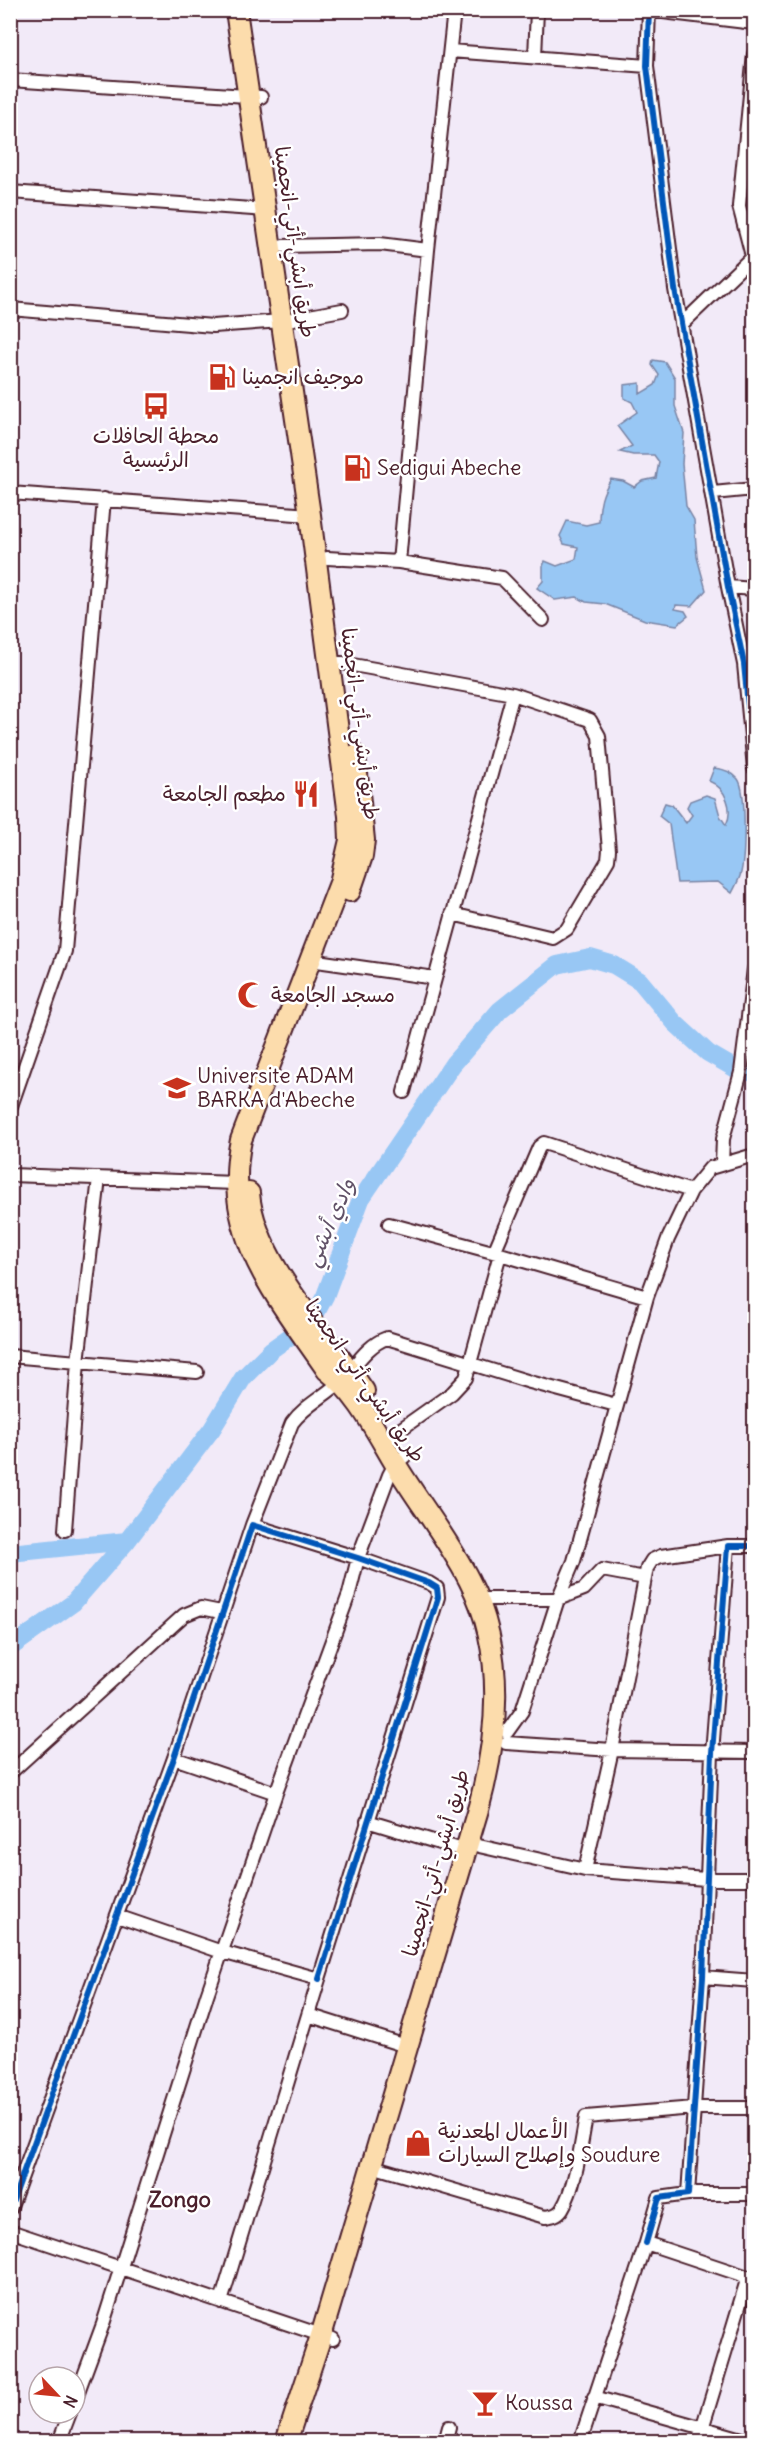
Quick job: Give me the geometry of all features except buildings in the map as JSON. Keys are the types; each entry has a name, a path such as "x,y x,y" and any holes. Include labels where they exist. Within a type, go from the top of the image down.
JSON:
{"highway":[{"name":"طريق أبشي-أتي-انجمينا","path":"236,10 255,97 266,210 287,320"},
{"path":"249,10 255,97 283,246 287,320 327,558 336,663 361,795 364,840 356,877 316,961 241,1140 236,1183 244,1233 281,1290 388,1438 400,1460 464,1545 503,1644 509,1685 506,1737 500,1776 472,1848 382,2169 303,2411 286,2442"},
{"name":"طريق أبشي-أتي-انجمينا","path":"304,431 310,514 336,663"},
{"path":"270,1272 249,1198 252,1155 257,1132 316,961"},
{"name":"طريق أبشي-أتي-انجمينا","path":"472,1848 496,1726 495,1684 484,1599"},
{"path":"327,2338 406,2046 429,1997"},
{"path":"300,2442 303,2411"}],"street":[{"path":"399,562 428,250 454,10"},
{"path":"535,57 537,10"},
{"path":"754,23 648,11 647,66 675,289 728,587 751,702 754,768"},
{"path":"450,51 647,66"},
{"path":"682,324 753,256 739,206 750,136 754,54"},
{"path":"10,80 255,97"},
{"path":"10,192 266,210"},
{"path":"283,246 380,244 428,250"},
{"path":"10,309 213,326 287,320 342,310"},
{"path":"713,493 754,489"},
{"path":"10,493 310,514"},
{"path":"10,1109 65,951 104,499"},
{"path":"327,558 399,562 502,578 543,620"},
{"path":"728,587 754,589"},
{"path":"336,663 513,694 591,720 596,727 599,736 608,860 567,929 553,938 452,914"},
{"path":"404,1092 513,694"},
{"path":"316,961 435,978"},
{"path":"722,1164 723,1139 741,1072 754,969"},
{"path":"741,1072 754,1061"},
{"path":"388,1438 461,1386 466,1378 497,1253 538,1147 544,1143 691,1191"},
{"path":"754,1155 710,1168 691,1191 668,1239 647,1297 574,1561 558,1599 522,1711 506,1737 612,1750 754,1752"},
{"path":"10,1175 236,1183"},
{"path":"65,1530 78,1362 99,1178"},
{"path":"389,1224 647,1297"},
{"path":"10,2209 174,1758 252,1525 292,1423 340,1370 377,1342 387,1338 530,1382 616,1405"},
{"path":"10,1356 197,1372"},
{"path":"87,2366 121,2269 222,1952 276,1793 349,1594 358,1558 388,1475 400,1460"},
{"path":"221,2302 367,1821 438,1597 436,1588 429,1583 252,1525"},
{"path":"585,1870 612,1750 645,1578 652,1560 661,1556 728,1546 754,1546"},
{"path":"688,2194 703,1977 712,1753 728,1546"},
{"path":"484,1599 558,1599 584,1589 602,1570 645,1578"},
{"path":"10,1773 184,1615 201,1608 221,1612"},
{"path":"174,1758 276,1793"},
{"path":"367,1821 472,1848 585,1870 706,1879 754,1879"},
{"path":"117,1916 222,1952 319,1979"},
{"path":"703,1977 754,1981"},
{"path":"308,2015 406,2046"},
{"path":"382,2169 545,2217 555,2215 561,2210 573,2181 586,2117 694,2108 754,2108"},
{"path":"580,2442 659,2198 688,2194 754,2194"},
{"path":"10,2231 327,2338"},
{"path":"646,2243 751,2278 698,2442"},
{"path":"594,2397 753,2442"},
{"path":"59,2442 65,2425"},
{"path":"445,2442 449,2427"}],"water":[{"path":"653,360 665,362 675,378 675,406 684,433 682,464 686,506 694,520 697,557 706,590 692,606 676,605 675,609 685,611 688,616 677,625 645,620 605,604 586,602 577,597 555,600 537,588 543,581 545,561 557,566 576,559 578,547 564,544 560,536 567,521 586,525 599,522 602,499 611,479 623,481 634,487 642,481 656,478 659,462 654,455 633,455 620,452 632,446 617,426 637,412 632,402 624,398 624,385 640,383 640,394 655,385 659,375 652,365"},
{"path":"714,768 736,776 743,797 742,868 732,893 718,882 677,883 669,824 659,816 665,803 672,805 686,823 692,815 687,807 690,801 706,795 715,798 720,816 726,825 729,812 727,800 720,789 709,781"}],"waterway":[{"name":"وادي أبشي","path":"10,1648 73,1603 127,1541 212,1429 243,1378 271,1350 306,1325 316,1313 325,1296 361,1199 453,1064 500,1010 557,965 590,958 614,965 640,981 675,1023 708,1053 741,1072 754,1072"},
{"path":"10,1553 127,1541"}],"cycle path":[{"path":"649,10 647,66 675,289 728,587 744,664 754,768"},
{"path":"10,2209 174,1758 252,1525 358,1558 429,1583 437,1588 438,1597 319,1979"},
{"path":"646,2243 659,2198 688,2194 703,1977 712,1753 728,1546 754,1546"}],"place":[{"name":"موجيف انجمينا","path":"222,377"},
{"name":"محطة الحافلات الرئيسية","path":"156,406"},
{"name":"Sedigui Abeche","path":"357,468"},
{"name":"مطعم الجامعة","path":"306,794"},
{"name":"مسجد الجامعة","path":"251,995"},
{"name":"Universite ADAM BARKA d'Abeche","path":"177,1088"},
{"name":"الأعمال المعدنية وإصلاح السيارات Soudure","path":"418,2143"},
{"name":"Koussa","path":"485,2403"}],"district":[{"name":"Zongo","path":"180,2199"}]}
